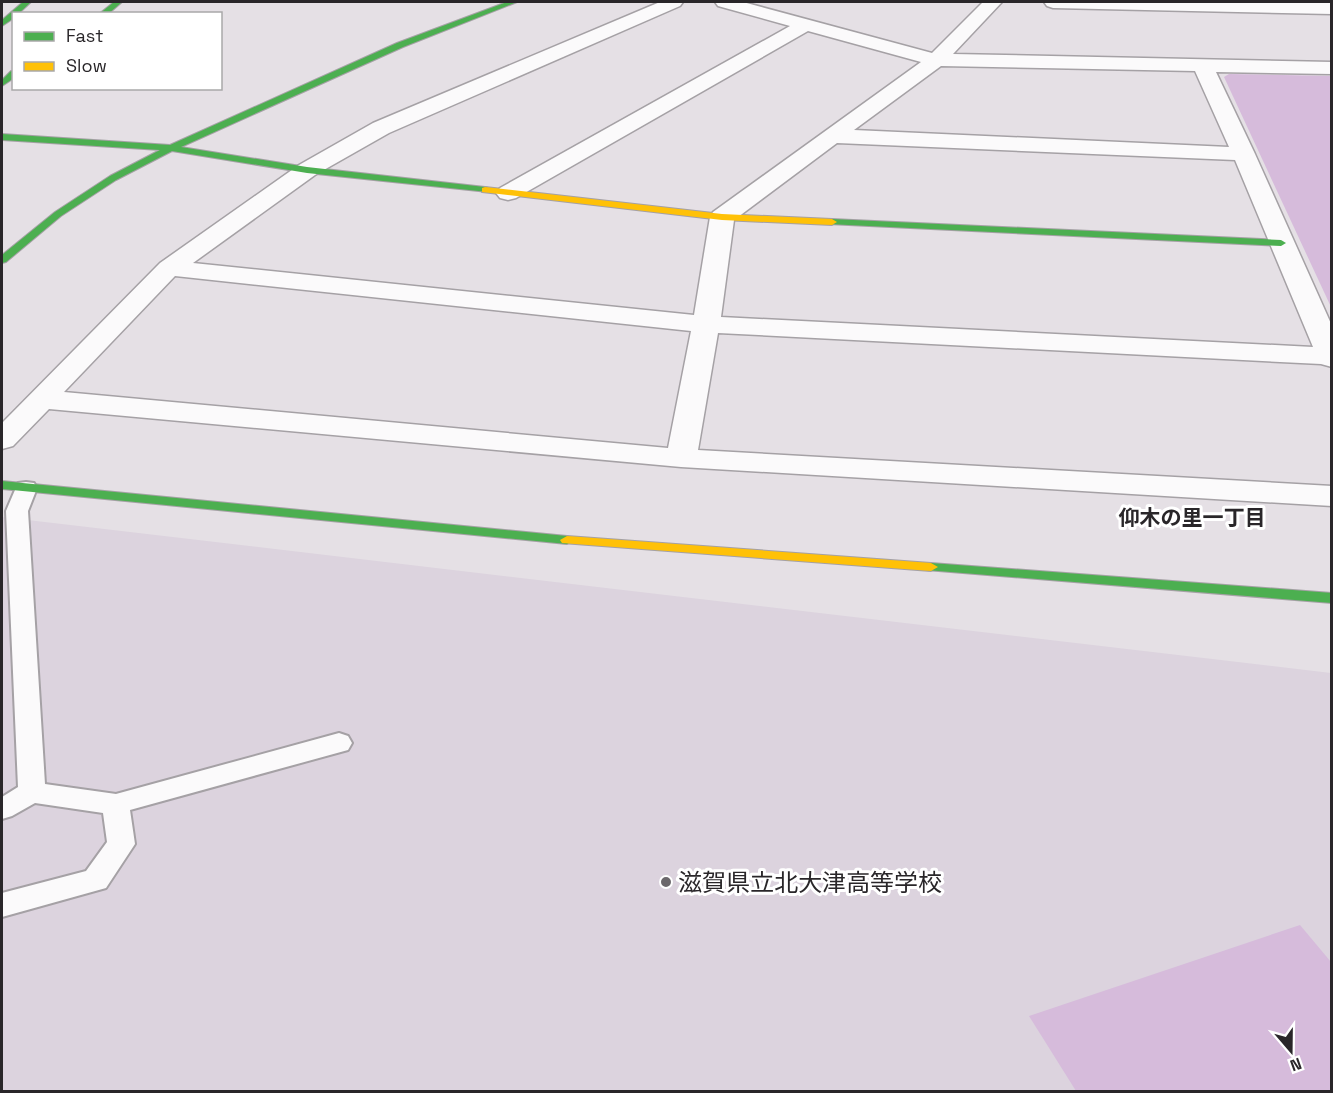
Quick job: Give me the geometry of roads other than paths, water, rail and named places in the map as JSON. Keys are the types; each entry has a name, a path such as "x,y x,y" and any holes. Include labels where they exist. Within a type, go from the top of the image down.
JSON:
{"main road":[{"path":"16,12 27,2"},
{"path":"105,12 118,2"},
{"path":"2,260 58,214 113,178 171,148 400,45 513,2"},
{"path":"2,137 171,148 307,170 722,217 1281,243"},
{"path":"2,485 533,537 1332,598"}],"street":[{"path":"2,440 169,268 307,170 381,128 674,2"},
{"path":"724,2 936,60 1332,68"},
{"path":"681,458 706,324 722,217 936,60 993,2"},
{"path":"1053,2 1332,8"},
{"path":"508,193 807,24"},
{"path":"169,268 706,324 1331,357 1244,154 1203,66"},
{"path":"834,136 1244,154"},
{"path":"40,399 681,458 1332,496"}],"lane":[{"path":"26,488 17,511 32,792"},
{"path":"2,809 32,792 116,804 339,743"},
{"path":"2,905 96,880 121,844 116,804"}],"place":[{"name":"滋賀県立北大津高等学校","path":"666,882"}],"district":[{"name":"仰木の里一丁目","path":"1192,517"}]}
